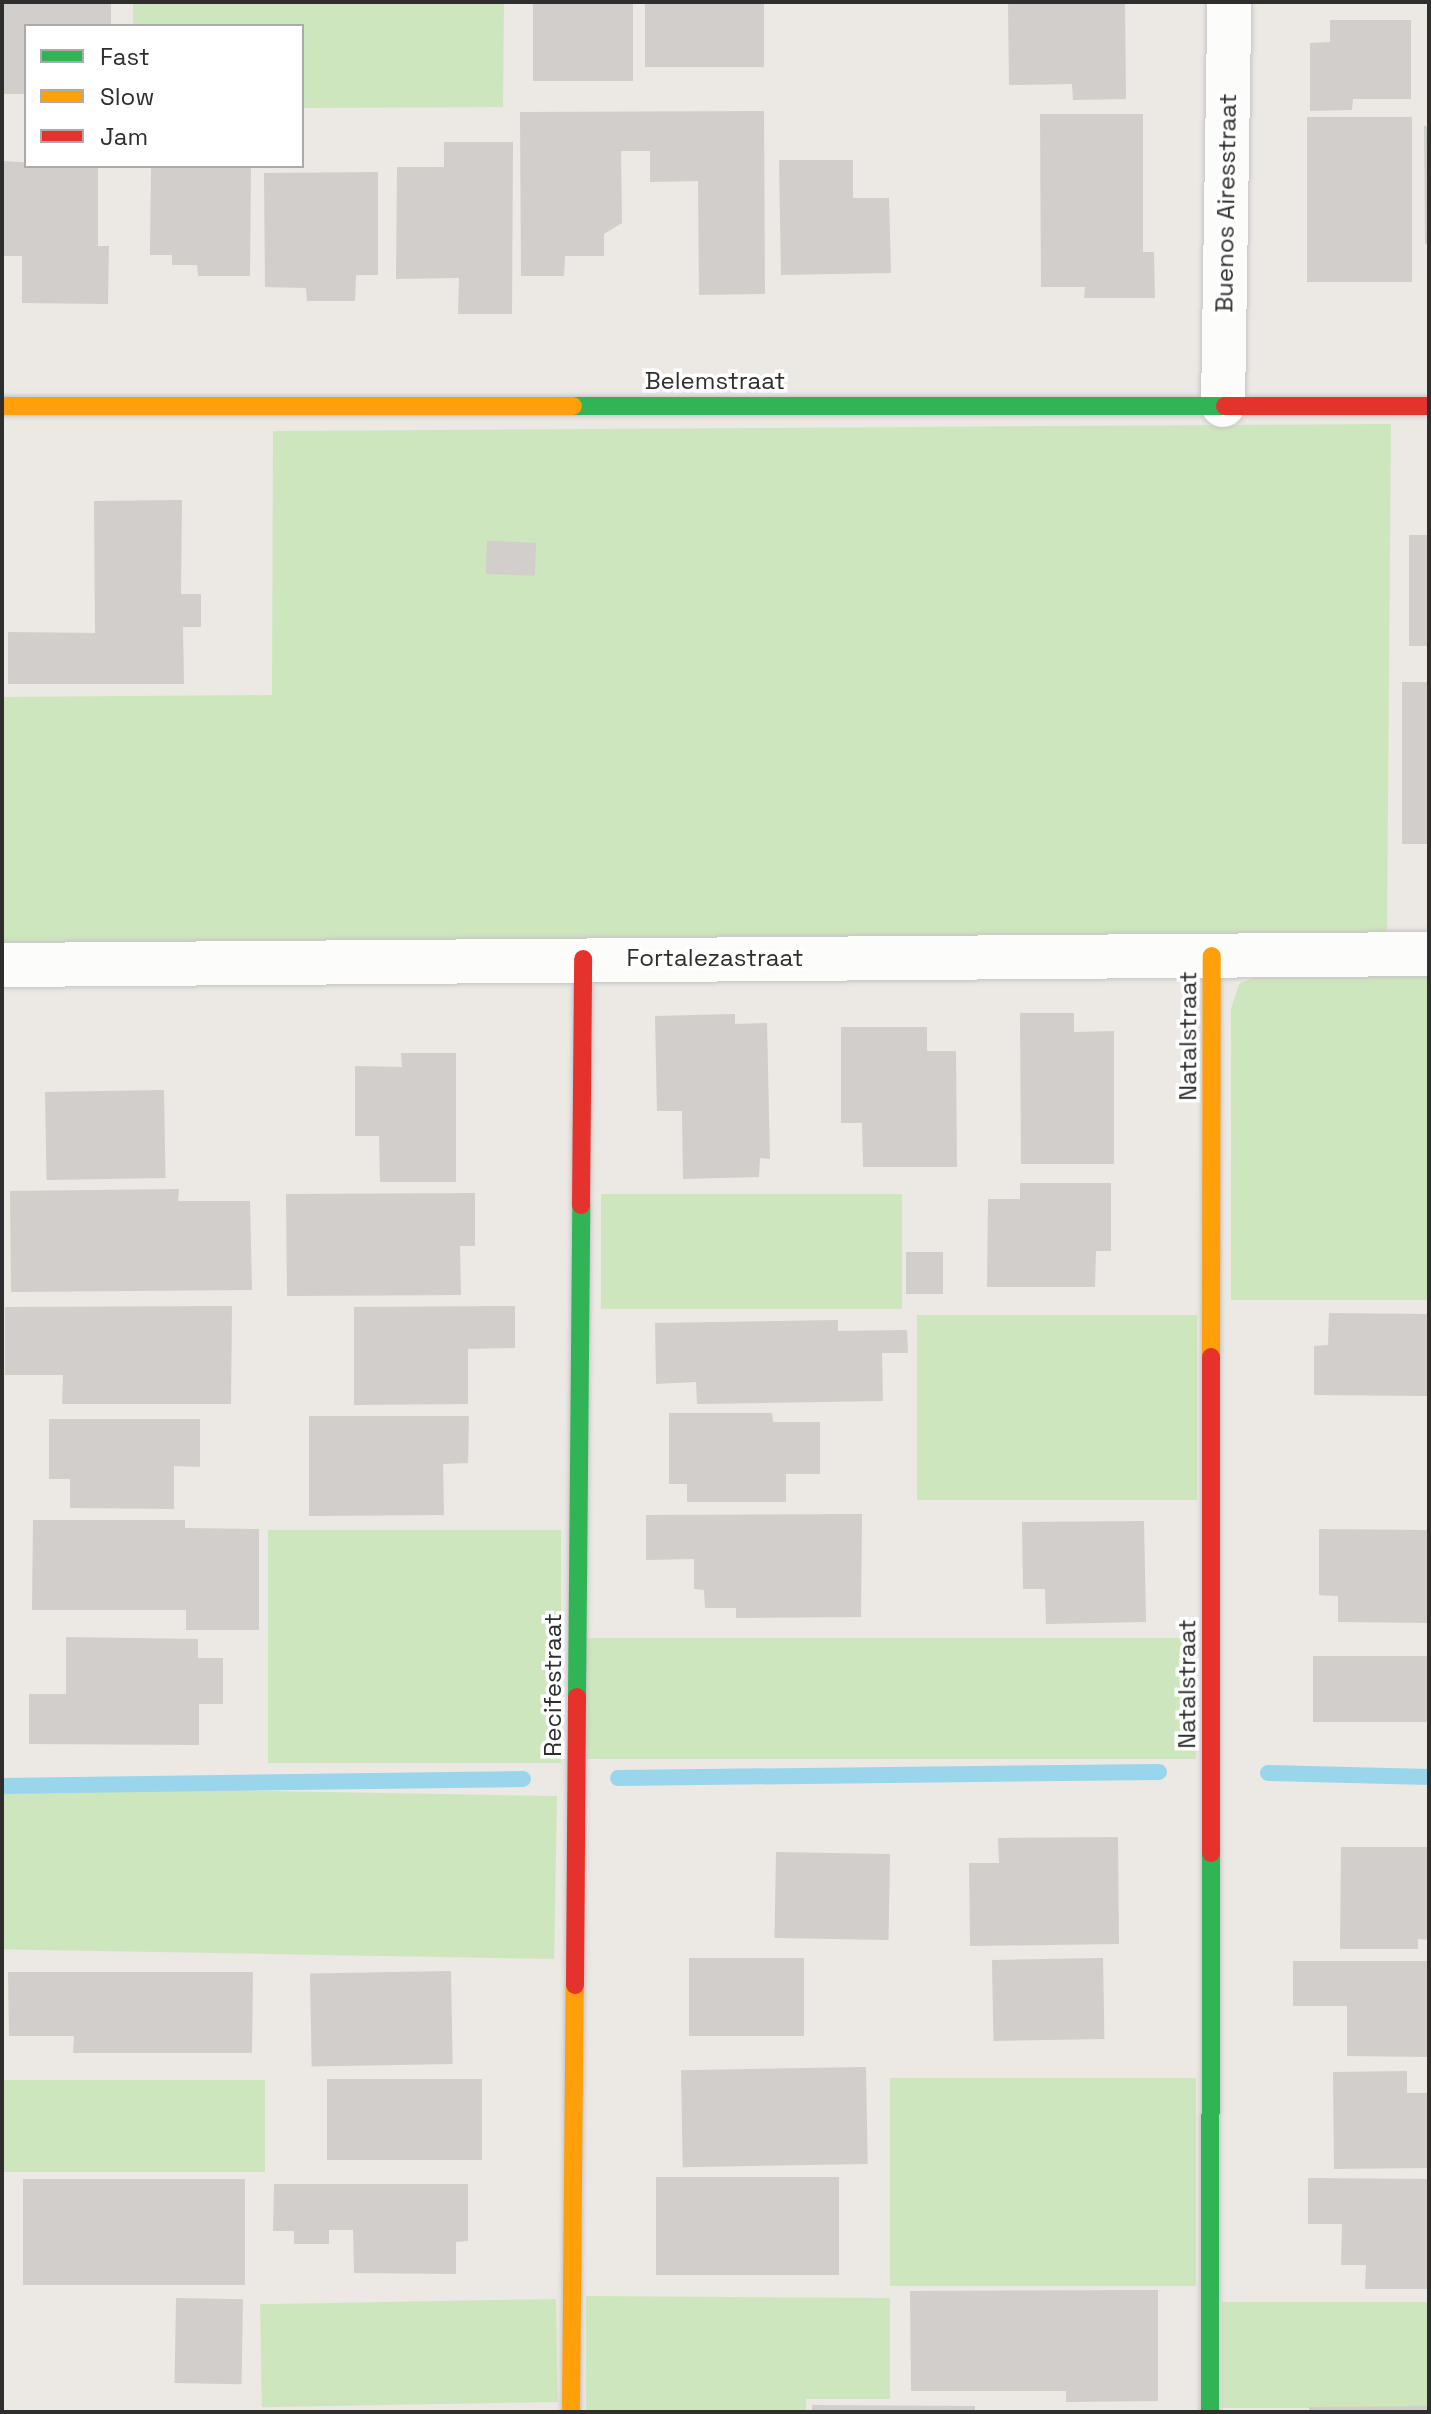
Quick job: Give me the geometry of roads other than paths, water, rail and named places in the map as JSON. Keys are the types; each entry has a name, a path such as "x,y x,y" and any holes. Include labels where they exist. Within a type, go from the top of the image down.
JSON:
{"street":[{"name":"Buenos Airesstraat","path":"1223,405 1229,2"},
{"name":"Belemstraat","path":"2,406 1429,406"},
{"name":"Fortalezastraat","path":"2,965 1429,954"},
{"name":"Natalstraat","path":"1210,2412 1212,956"},
{"name":"Recifestraat","path":"571,2412 583,959"}],"waterway":[{"path":"618,1778 1159,1772"},
{"path":"1268,1773 1429,1777"},
{"path":"2,1786 523,1779"}]}
